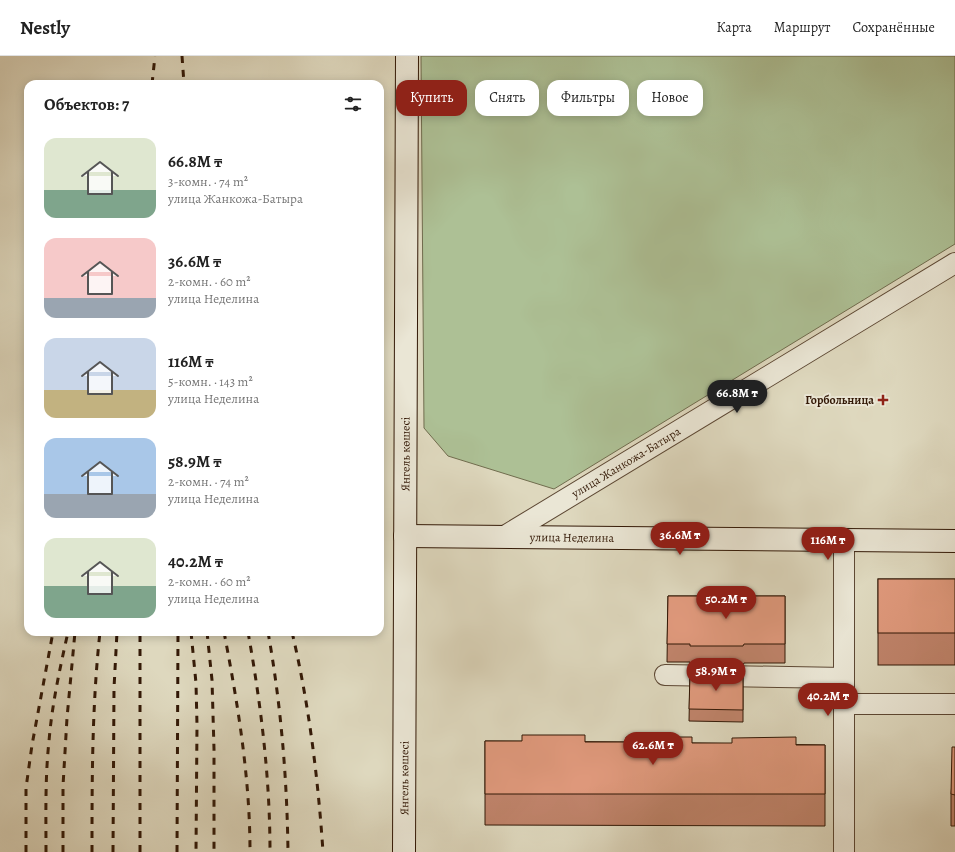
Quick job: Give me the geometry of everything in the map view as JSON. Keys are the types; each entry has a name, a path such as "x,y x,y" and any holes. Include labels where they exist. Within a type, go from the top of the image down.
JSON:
{"street":[{"name":"Янгель көшесі","path":"404,852 406,56"},
{"name":"улица Жанкожа-Батыра","path":"503,537 955,263"},
{"name":"улица Неделина","path":"405,536 955,541"},
{"path":"844,540 844,852"},
{"path":"665,675 844,678"},
{"path":"844,704 955,704"}],"green space":[{"path":"421,56 955,56 955,244 554,489 448,456 424,428 421,116 467,116 467,80 421,80"}],"building":[{"path":"878,579 955,579 955,633 878,633"},
{"path":"668,596 785,596 785,644 690,646 690,644 667,644"},
{"path":"690,674 743,675 743,710 689,709"},
{"path":"522,735 585,735 585,742 626,742 626,737 692,737 692,743 732,743 732,738 796,737 796,745 825,745 825,794 485,794 485,741 522,741"},
{"path":"952,747 955,747 955,795 951,794"}],"railway":[{"path":"152,80 155,56"},
{"path":"182,56 184,80"},
{"path":"26,852 26,788 32,745 52,636"},
{"path":"46,852 46,783 50,727 67,636"},
{"path":"63,852 63,786 67,718 75,636"},
{"path":"92,852 92,770 97,659 100,636"},
{"path":"113,852 114,688 117,636"},
{"path":"140,636 140,852"},
{"path":"177,852 178,636"},
{"path":"191,636 196,683 197,725 196,852"},
{"path":"207,636 212,680 214,852"},
{"path":"225,636 242,742 248,797 250,852"},
{"path":"249,636 264,742 270,824 270,852"},
{"path":"269,636 273,659 282,742 288,852"},
{"path":"293,636 312,741 323,852"}],"place":[{"name":"Горбольница","path":"883,400"}]}
